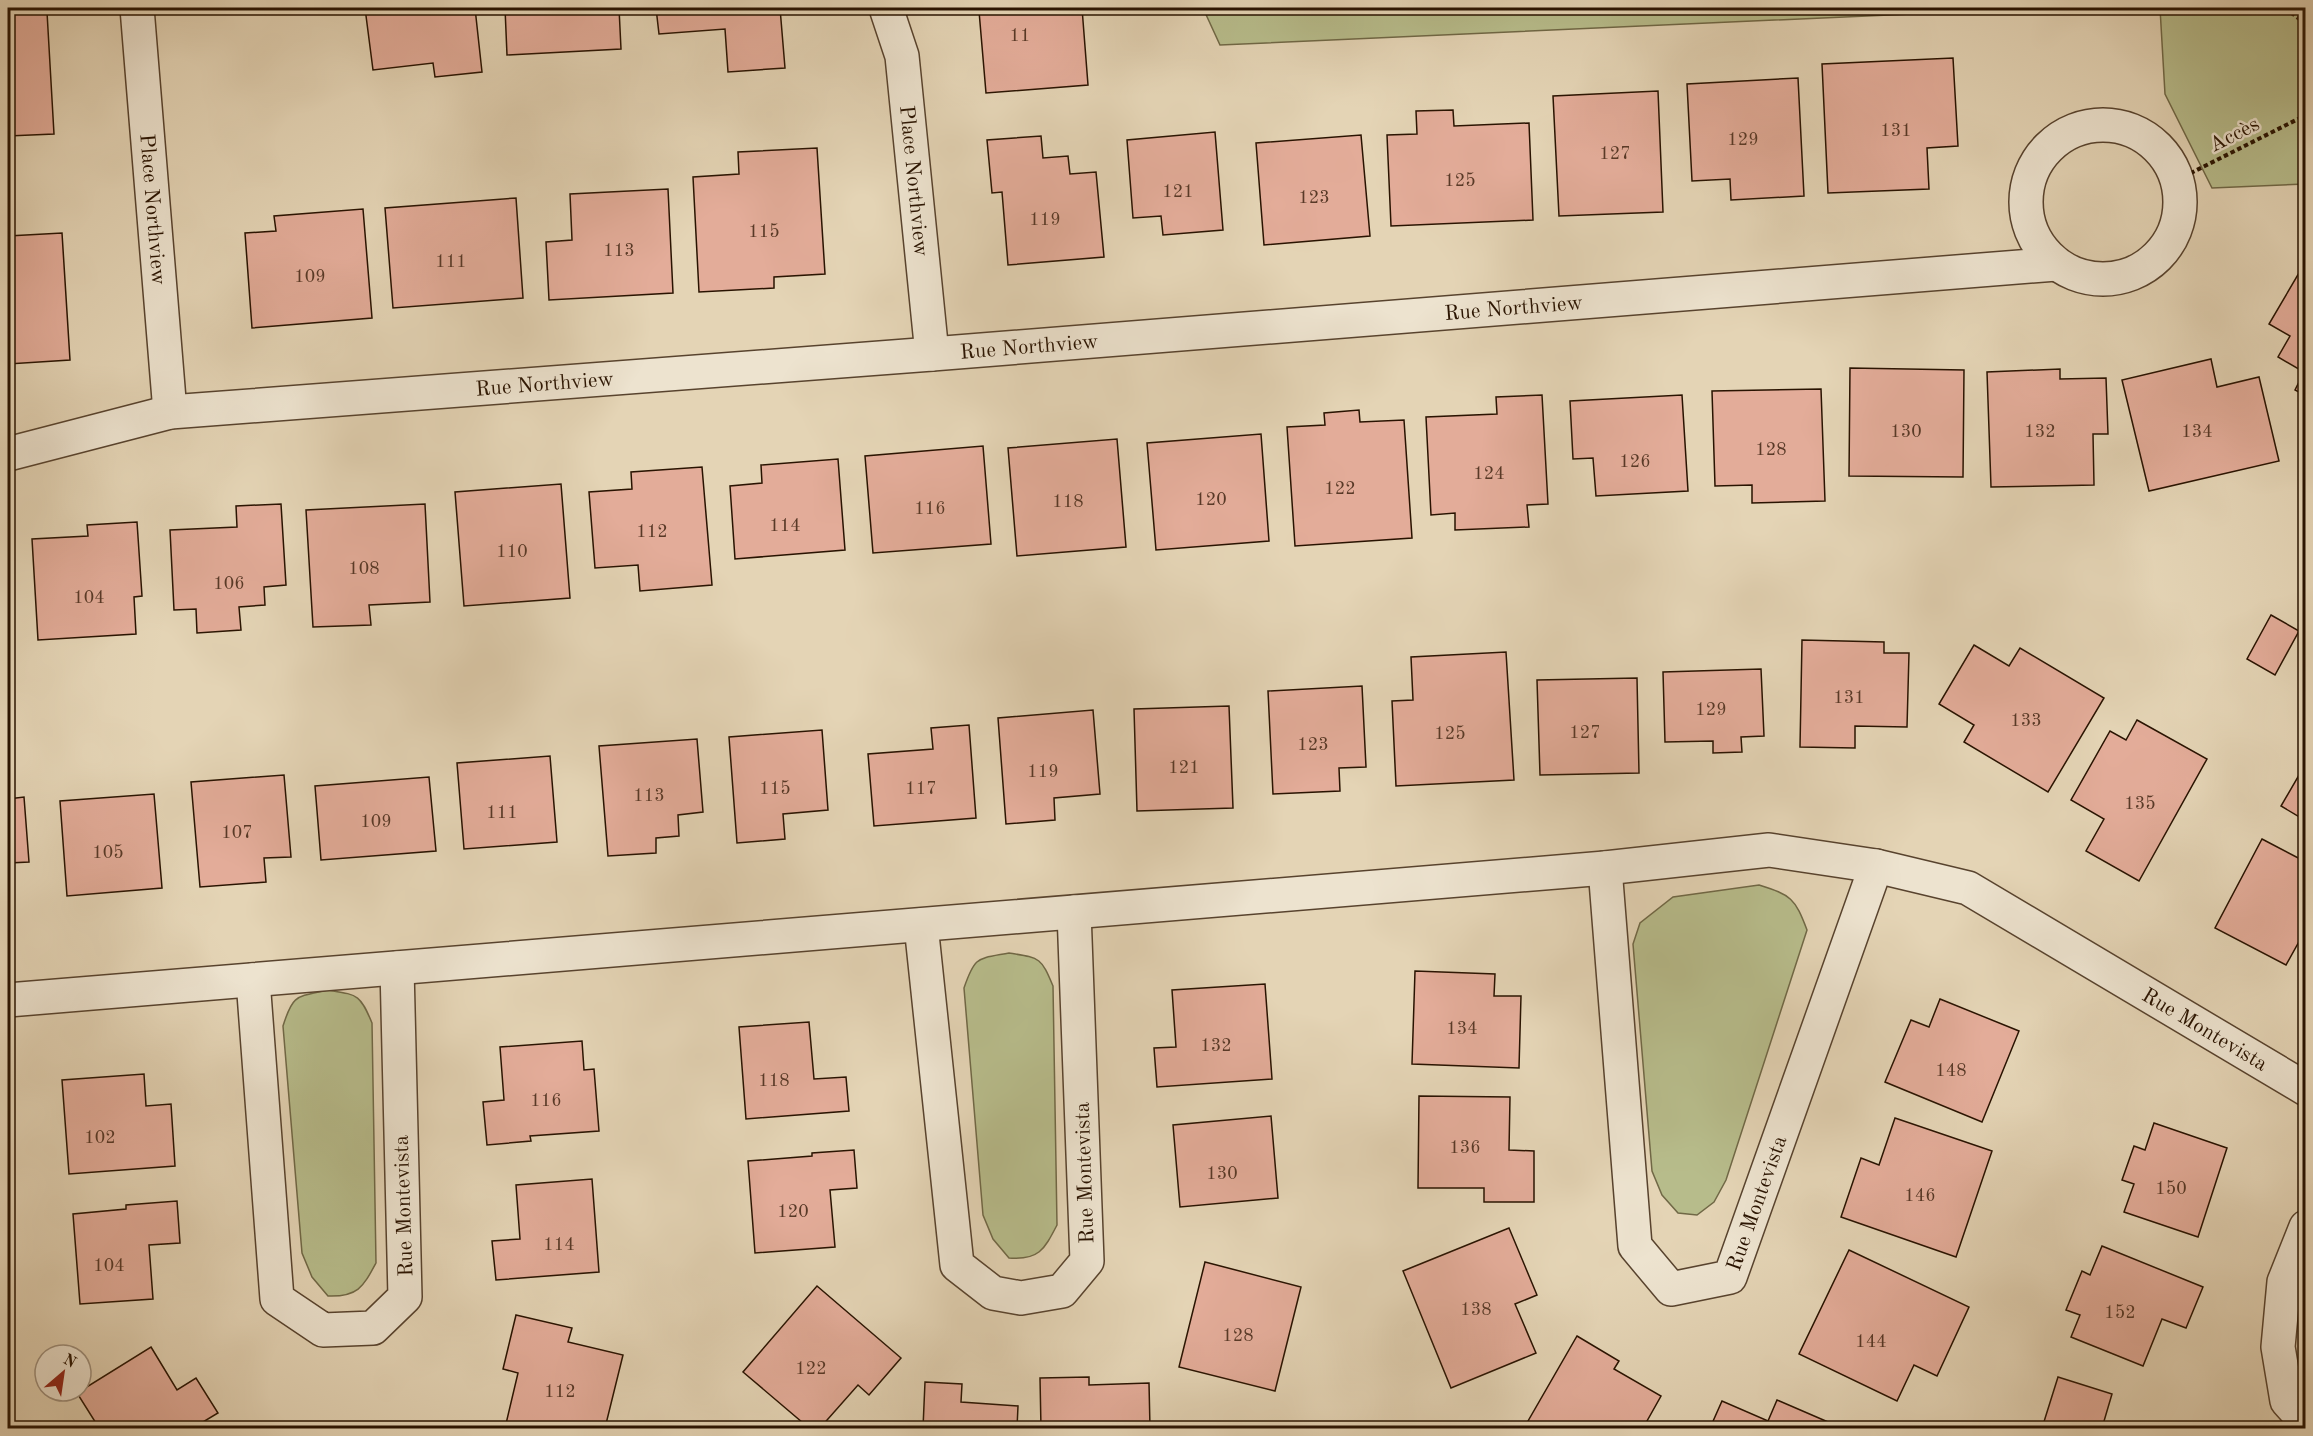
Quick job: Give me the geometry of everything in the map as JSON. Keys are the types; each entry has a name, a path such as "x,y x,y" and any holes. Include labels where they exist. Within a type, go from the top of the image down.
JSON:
{"street":[{"name":"Place Northview","path":"137,8 170,412"},
{"name":"Place Northview","path":"886,8 902,56 932,354"},
{"name":"Rue Northview","path":"2095,125 2122,127 2146,138 2165,156 2177,180 2180,203 2176,227 2165,248 2148,265 2127,276 2104,279 2080,276 2056,264 2038,244 2027,220 2025,194 2032,169 2048,147 2070,132 2095,125"},
{"name":"Rue Northview","path":"8,454 170,412 2056,264"},
{"name":"Rue Montevista","path":"8,1000 1605,867 1769,850 1876,866 1968,888 2306,1089"},
{"name":"Rue Montevista","path":"1605,867 1635,1246 1671,1288 1730,1277 1876,866"},
{"name":"Rue Montevista","path":"921,925 957,1265 993,1293 1021,1298 1062,1291 1087,1261 1074,912"},
{"name":"Rue Montevista","path":"253,980 277,1299 323,1330 373,1328 405,1297 396,968"},
{"path":"2306,1227 2284,1282 2278,1347 2287,1401 2306,1422"}],"path":[{"path":"2285,8 2306,24"},
{"name":"Accès","path":"2177,180 2306,115"}],"green space":[{"path":"1203,8 2044,8 1220,45"},
{"path":"2160,8 2305,8 2305,184 2212,188 2165,94"},
{"path":"1759,885 1790,899 1799,911 1807,930 1726,1180 1714,1202 1697,1215 1678,1213 1662,1195 1652,1171 1633,944 1640,923 1673,897"},
{"path":"1009,953 1038,960 1053,986 1057,1225 1039,1252 1019,1258 1009,1258 993,1239 983,1215 964,988 975,964 984,958"},
{"path":"328,990 352,995 361,1001 372,1023 376,1263 358,1289 338,1296 328,1296 312,1277 302,1253 283,1026 293,1002 302,996"}],"building":[{"path":"365,8 475,8 482,72 435,77 433,63 373,70"},
{"path":"505,8 619,8 621,49 507,55"},
{"path":"656,8 780,8 785,68 728,72 725,29 659,34"},
{"path":"965,8 1082,8 1088,85 986,93 979,11 965,12"},
{"path":"47,12 54,134 8,136 8,14"},
{"path":"1953,58 1958,146 1927,148 1929,189 1828,193 1822,64"},
{"path":"1798,78 1804,196 1731,200 1730,179 1692,181 1687,84"},
{"path":"1658,91 1663,212 1559,216 1553,96"},
{"path":"1453,110 1454,126 1529,123 1533,220 1391,226 1387,135 1417,134 1416,111"},
{"path":"1215,132 1223,230 1163,235 1161,216 1133,218 1127,140"},
{"path":"1361,135 1370,236 1264,245 1256,143"},
{"path":"1041,136 1043,158 1068,156 1070,174 1096,172 1104,257 1008,265 1002,192 992,193 987,140"},
{"path":"817,148 825,274 774,277 774,288 699,292 693,177 739,174 738,152"},
{"path":"668,189 673,293 549,300 546,242 572,240 570,194"},
{"path":"516,198 523,298 393,308 385,208"},
{"path":"363,209 372,318 252,328 245,233 276,231 274,216"},
{"path":"62,233 70,360 8,364 8,236"},
{"path":"2306,261 2306,396 2295,390 2304,372 2278,357 2290,336 2269,324"},
{"path":"2211,359 2217,387 2259,377 2279,461 2149,491 2122,380"},
{"path":"1850,368 1964,370 1963,477 1849,476"},
{"path":"2060,369 2060,379 2106,378 2108,434 2093,434 2094,485 1991,487 1987,372"},
{"path":"1821,389 1825,501 1752,503 1752,485 1715,486 1712,391"},
{"path":"1542,395 1548,504 1527,505 1529,527 1455,530 1455,513 1431,515 1426,417 1497,414 1496,397"},
{"path":"1682,395 1688,491 1596,496 1593,458 1573,459 1570,401"},
{"path":"1359,410 1360,422 1404,420 1412,538 1295,546 1287,427 1325,425 1324,413"},
{"path":"1261,434 1269,541 1156,550 1147,443"},
{"path":"1117,439 1126,547 1017,556 1008,448"},
{"path":"983,446 991,544 873,553 865,456"},
{"path":"838,459 845,550 735,559 730,486 762,483 761,465"},
{"path":"702,467 712,585 640,591 638,565 595,568 589,492 632,489 631,472"},
{"path":"561,484 570,598 464,606 455,492"},
{"path":"281,504 286,585 264,587 265,605 239,607 241,630 197,633 196,609 174,610 170,530 237,527 236,506"},
{"path":"425,504 430,602 369,605 371,625 313,627 306,510"},
{"path":"137,522 142,596 134,597 136,634 38,640 32,539 88,536 87,525"},
{"path":"2271,615 2299,631 2275,675 2247,659"},
{"path":"1802,640 1884,642 1884,653 1909,653 1907,727 1855,726 1855,748 1800,747"},
{"path":"1974,645 2009,666 2020,648 2104,698 2048,792 1964,742 1974,725 1939,704"},
{"path":"1506,652 1514,780 1396,786 1392,701 1413,700 1411,657"},
{"path":"1761,669 1764,736 1741,737 1742,752 1713,753 1713,741 1665,742 1663,672"},
{"path":"1637,678 1639,773 1540,775 1537,680"},
{"path":"1362,686 1366,767 1339,768 1340,791 1273,794 1268,691"},
{"path":"1229,706 1233,808 1137,811 1134,709"},
{"path":"1093,710 1100,794 1054,798 1055,820 1006,824 998,718"},
{"path":"2137,720 2207,759 2139,881 2086,851 2104,819 2071,800 2110,731 2126,740"},
{"path":"969,725 976,818 874,826 868,754 933,749 931,728"},
{"path":"822,730 828,810 783,814 785,839 737,843 729,737"},
{"path":"697,739 703,812 678,815 679,836 656,838 656,853 608,856 599,746"},
{"path":"550,756 557,842 464,849 457,763"},
{"path":"2306,763 2306,821 2281,806"},
{"path":"284,775 291,857 264,858 266,882 200,887 191,782"},
{"path":"429,777 436,851 321,860 315,786"},
{"path":"154,794 162,888 67,896 60,801"},
{"path":"24,797 29,862 9,863 10,878 8,878 8,799"},
{"path":"2262,839 2306,862 2306,929 2286,965 2215,928"},
{"path":"1415,971 1495,974 1494,996 1521,996 1519,1068 1412,1064"},
{"path":"1265,984 1272,1079 1157,1087 1154,1048 1176,1047 1172,990"},
{"path":"1940,999 2019,1031 1982,1122 1885,1082 1911,1020 1929,1027"},
{"path":"809,1022 814,1079 846,1077 849,1111 746,1119 739,1027"},
{"path":"582,1041 584,1070 594,1069 599,1131 530,1136 531,1141 487,1145 483,1102 504,1100 500,1047"},
{"path":"144,1074 146,1106 171,1104 175,1166 69,1174 62,1080"},
{"path":"1419,1096 1510,1097 1509,1150 1534,1151 1534,1202 1484,1202 1484,1188 1418,1188"},
{"path":"1271,1116 1278,1198 1180,1207 1173,1125"},
{"path":"1895,1118 1992,1151 1956,1257 1841,1217 1861,1158 1879,1165"},
{"path":"2154,1123 2227,1148 2198,1237 2124,1212 2134,1184 2122,1180 2134,1146 2145,1150"},
{"path":"854,1150 857,1188 830,1190 835,1247 755,1253 748,1161"},
{"path":"592,1179 599,1272 496,1280 492,1241 520,1239 516,1185"},
{"path":"177,1201 180,1243 149,1245 153,1299 80,1304 73,1214 126,1209 126,1205"},
{"path":"1509,1228 1537,1295 1515,1304 1536,1353 1451,1388 1403,1271"},
{"path":"2102,1246 2203,1287 2186,1328 2162,1319 2143,1366 2071,1337 2080,1315 2066,1310 2082,1271 2090,1275"},
{"path":"1849,1250 1969,1307 1937,1376 1914,1365 1897,1401 1799,1354"},
{"path":"1205,1262 1301,1287 1275,1391 1179,1367"},
{"path":"817,1286 901,1358 869,1395 858,1385 820,1428 809,1428 743,1372"},
{"path":"516,1315 572,1328 568,1342 623,1355 605,1428 505,1428 518,1373 503,1369"},
{"path":"1577,1336 1619,1361 1614,1369 1661,1396 1643,1428 1524,1428"},
{"path":"151,1347 177,1390 196,1378 218,1413 193,1428 99,1428 83,1403 93,1403 93,1383"},
{"path":"1089,1377 1089,1385 1149,1383 1150,1428 1041,1428 1040,1378"},
{"path":"2058,1377 2112,1394 2102,1428 2042,1428"},
{"path":"925,1382 962,1384 961,1402 1018,1406 1017,1428 923,1428"},
{"path":"1777,1400 1842,1428 1710,1428 1722,1401 1768,1421"}]}
